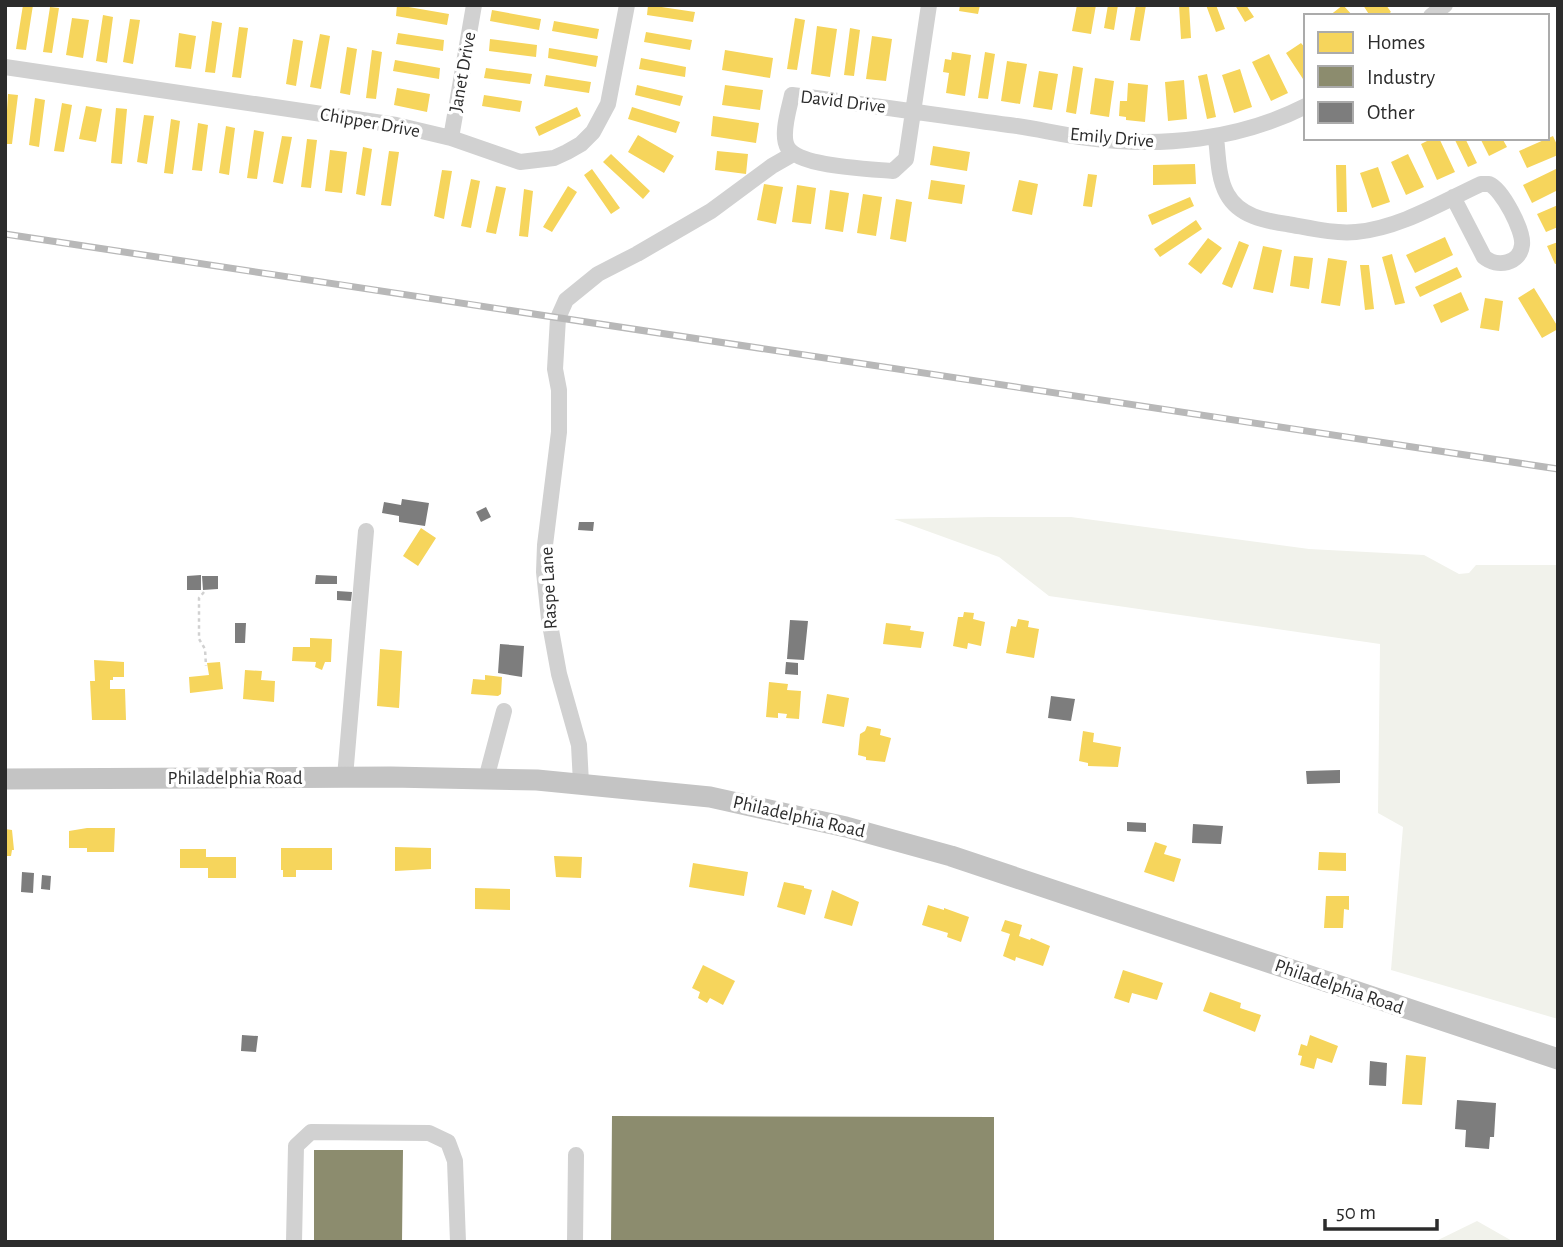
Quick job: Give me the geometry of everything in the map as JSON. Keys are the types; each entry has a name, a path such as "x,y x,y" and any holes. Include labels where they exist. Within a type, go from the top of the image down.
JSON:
{"main road":[{"name":"Philadelphia Road","path":"5,779 486,779 581,783 710,797 893,839 982,866 1558,1059"}],"street":[{"name":"Janet Drive","path":"451,138 474,5"},
{"name":"Chipper Drive","path":"5,67 396,125 451,138 520,162 554,158 581,144 601,121 608,104 627,5"},
{"name":"David Drive","path":"915,110 792,95 785,139 787,148 793,154 815,162 893,172 906,159 915,110 929,5"},
{"name":"Emily Drive","path":"915,110 1088,138 1150,143 1216,137 1255,127 1304,107"},
{"path":"1216,137 1222,182 1228,196 1244,212 1268,221 1338,232 1356,232 1392,224 1481,184 1495,186 1502,194 1522,237 1520,253 1507,263 1489,262 1453,197"},
{"name":"Raspe Lane","path":"581,783 579,746 559,674 544,572 559,432 559,390 555,369 558,318 566,300 598,274 711,211 772,166 793,154"},
{"path":"345,777 366,531"},
{"path":"486,779 504,711"},
{"path":"294,1242 296,1146 311,1132 429,1133 448,1142 455,1161 457,1242"},
{"path":"575,1242 576,1156"}],"path":[{"path":"204,592 199,598 199,639 205,649 206,666"}],"shaded area":[{"path":"1071,517 1309,549 1424,555 1459,574 1469,573 1476,565 1558,565 1558,1019 1391,970 1403,827 1378,813 1380,644 1049,596 999,557 894,519"},
{"path":"1477,1221 1514,1242 1434,1242"}],"building: Homes":[{"path":"23,5 33,5 26,50 16,49"},
{"path":"397,5 449,14 447,25 396,16"},
{"path":"648,5 695,12 693,22 647,15"},
{"path":"960,5 980,5 978,14 959,11"},
{"path":"1077,5 1096,5 1091,34 1072,31"},
{"path":"1108,5 1118,5 1114,30 1104,28"},
{"path":"1136,5 1146,5 1140,41 1130,40"},
{"path":"1179,5 1189,5 1191,38 1181,39"},
{"path":"1206,5 1216,5 1225,29 1216,32"},
{"path":"1235,5 1246,5 1254,17 1245,22"},
{"path":"1343,5 1351,14 1332,14"},
{"path":"1363,5 1386,5 1391,12 1388,14 1369,14"},
{"path":"50,7 59,8 52,53 43,52"},
{"path":"492,10 541,19 539,30 490,21"},
{"path":"103,15 113,17 107,63 96,61"},
{"path":"72,18 89,20 83,58 66,55"},
{"path":"795,18 805,20 797,70 787,69"},
{"path":"130,19 140,20 133,64 123,62"},
{"path":"212,21 222,23 215,73 205,72"},
{"path":"554,21 599,29 597,39 552,31"},
{"path":"817,26 837,29 830,77 811,74"},
{"path":"239,27 248,28 241,78 232,77"},
{"path":"850,28 860,30 854,76 844,75"},
{"path":"646,32 692,40 690,50 644,42"},
{"path":"179,33 196,36 191,69 175,67"},
{"path":"398,33 444,40 443,51 396,44"},
{"path":"320,34 330,36 321,89 310,87"},
{"path":"872,36 892,39 886,81 866,79"},
{"path":"293,39 303,41 296,86 286,84"},
{"path":"490,39 537,45 536,57 489,51"},
{"path":"1301,43 1304,47 1304,78 1303,79 1286,53"},
{"path":"347,47 357,49 350,95 340,93"},
{"path":"549,48 598,56 596,67 548,58"},
{"path":"372,50 382,52 376,99 366,98"},
{"path":"725,50 773,58 770,78 722,70"},
{"path":"952,52 971,55 965,96 946,93 949,73 943,72 945,59 951,60"},
{"path":"985,52 995,54 988,99 978,98"},
{"path":"1269,54 1288,93 1271,101 1252,62"},
{"path":"641,58 686,67 685,77 639,69"},
{"path":"395,60 440,68 439,79 393,71"},
{"path":"1007,61 1027,64 1020,104 1001,101"},
{"path":"1073,66 1083,68 1076,114 1066,112"},
{"path":"486,68 532,74 530,84 484,78"},
{"path":"1240,69 1252,107 1234,113 1222,75"},
{"path":"1039,71 1058,74 1052,110 1033,107"},
{"path":"1207,74 1216,117 1207,119 1198,76"},
{"path":"546,75 591,82 589,93 544,86"},
{"path":"1095,78 1114,81 1109,117 1090,114"},
{"path":"1184,80 1187,119 1168,121 1165,82"},
{"path":"1128,83 1148,85 1145,122 1126,120 1126,117 1119,116 1120,101 1127,101"},
{"path":"637,85 683,96 680,106 635,95"},
{"path":"725,85 763,90 760,110 722,105"},
{"path":"397,88 430,94 427,112 394,105"},
{"path":"8,94 18,95 12,144 5,144"},
{"path":"484,95 522,101 520,112 482,106"},
{"path":"35,98 45,100 39,147 29,145"},
{"path":"62,103 72,105 64,152 54,151"},
{"path":"86,106 102,109 96,142 79,139"},
{"path":"577,107 581,116 539,136 535,127"},
{"path":"632,107 680,122 676,133 628,119"},
{"path":"116,108 127,109 122,164 111,163"},
{"path":"144,115 154,116 147,164 137,162"},
{"path":"713,116 759,123 756,143 711,136"},
{"path":"171,119 180,121 173,174 164,173"},
{"path":"198,123 208,125 202,171 192,170"},
{"path":"226,126 235,128 229,175 219,173"},
{"path":"254,130 264,132 257,179 247,178"},
{"path":"638,135 674,156 664,173 628,152"},
{"path":"282,136 292,137 283,184 273,182"},
{"path":"1553,136 1558,155 1527,168 1519,151"},
{"path":"307,139 317,140 311,188 301,187"},
{"path":"1429,140 1440,140 1455,172 1437,180 1421,144"},
{"path":"1455,140 1466,140 1477,163 1468,167"},
{"path":"1481,140 1503,140 1507,147 1489,156"},
{"path":"933,146 970,152 967,171 930,165"},
{"path":"363,147 372,149 365,196 356,194"},
{"path":"330,150 347,152 342,193 325,191"},
{"path":"389,151 399,152 391,206 381,205"},
{"path":"717,151 748,154 746,174 715,170"},
{"path":"611,154 650,191 643,199 603,162"},
{"path":"1408,154 1424,187 1406,195 1391,162"},
{"path":"1195,164 1196,184 1153,185 1153,165"},
{"path":"1336,165 1346,165 1347,212 1337,212"},
{"path":"1378,167 1390,202 1372,208 1360,173"},
{"path":"1558,168 1558,190 1532,203 1523,185"},
{"path":"592,169 620,208 611,214 584,175"},
{"path":"442,170 452,171 444,219 434,216"},
{"path":"1088,174 1097,175 1092,207 1083,206"},
{"path":"471,179 480,181 471,228 461,226"},
{"path":"931,180 965,185 962,204 928,199"},
{"path":"1019,180 1038,184 1032,215 1012,211"},
{"path":"764,184 783,187 776,224 757,220"},
{"path":"797,185 816,188 811,224 792,222"},
{"path":"496,186 506,188 496,234 486,232"},
{"path":"568,186 577,192 552,232 543,227"},
{"path":"524,189 533,191 528,237 519,236"},
{"path":"830,190 849,193 843,232 825,229"},
{"path":"863,194 882,197 876,236 857,233"},
{"path":"1190,197 1194,206 1152,225 1148,215"},
{"path":"896,199 912,202 906,242 890,239"},
{"path":"1558,205 1558,227 1546,232 1537,214"},
{"path":"1196,220 1202,229 1160,257 1154,249"},
{"path":"1445,237 1453,255 1415,273 1406,255"},
{"path":"1208,238 1222,248 1201,274 1188,264"},
{"path":"1239,241 1249,245 1232,288 1222,284"},
{"path":"1558,242 1558,263 1555,264 1547,246"},
{"path":"1263,246 1282,250 1273,293 1253,289"},
{"path":"1392,254 1405,303 1395,305 1382,257"},
{"path":"1294,256 1313,258 1309,289 1290,286"},
{"path":"1328,258 1347,261 1340,306 1321,303"},
{"path":"1360,265 1369,265 1374,309 1365,310"},
{"path":"1457,267 1462,277 1420,297 1415,287"},
{"path":"1534,288 1558,327 1542,338 1518,298"},
{"path":"1461,292 1469,310 1441,323 1433,305"},
{"path":"1485,298 1503,301 1499,331 1480,328"},
{"path":"421,528 436,538 418,566 403,556"},
{"path":"964,612 974,613 973,619 985,622 981,646 968,643 967,649 953,646 958,617 963,617"},
{"path":"1018,619 1029,621 1028,627 1039,629 1034,658 1006,653 1011,626 1016,627"},
{"path":"886,623 911,626 910,630 924,632 921,648 883,644"},
{"path":"310,638 332,639 331,662 325,662 322,670 315,667 316,662 292,661 293,647 310,647"},
{"path":"380,649 402,651 399,708 377,706"},
{"path":"94,660 124,662 124,677 113,677 113,680 110,680 110,689 125,689 126,720 92,720 90,681 95,681"},
{"path":"220,662 223,689 190,693 189,677 209,675 207,663"},
{"path":"245,670 262,671 261,680 275,681 274,702 243,699"},
{"path":"485,675 502,677 501,694 471,694 473,679 485,680"},
{"path":"769,682 788,684 787,690 801,691 799,719 786,718 787,714 778,713 778,718 766,717"},
{"path":"827,694 849,698 844,727 822,723"},
{"path":"867,726 881,729 880,735 891,738 885,762 866,760 866,757 858,755 860,734"},
{"path":"1083,731 1094,733 1093,742 1121,747 1118,767 1088,766 1088,763 1079,761"},
{"path":"115,828 114,852 87,852 87,848 69,848 69,831"},
{"path":"5,829 12,830 14,850 11,856 5,856"},
{"path":"1155,842 1167,846 1164,854 1181,859 1174,882 1144,872"},
{"path":"395,847 431,848 431,869 395,871"},
{"path":"281,848 332,848 332,870 296,870 296,877 283,877"},
{"path":"180,849 206,849 206,857 236,857 236,878 208,878 208,868 180,868"},
{"path":"1319,852 1346,853 1346,871 1318,870"},
{"path":"554,856 582,857 581,878 556,877"},
{"path":"693,863 748,872 744,896 689,887"},
{"path":"784,882 812,890 805,915 777,907"},
{"path":"475,888 510,889 510,910 475,909"},
{"path":"832,890 859,902 852,926 824,918"},
{"path":"1326,896 1349,896 1349,910 1344,909 1343,928 1324,928"},
{"path":"928,905 969,917 961,942 947,937 948,933 922,925"},
{"path":"1005,920 1022,925 1019,936 1050,946 1043,966 1016,957 1015,961 1003,956 1010,934 1001,931"},
{"path":"703,965 735,981 723,1005 710,998 707,1003 698,998 700,992 692,988"},
{"path":"1123,970 1163,983 1157,1000 1132,993 1129,1003 1114,998"},
{"path":"1210,992 1241,1003 1240,1008 1261,1015 1255,1032 1203,1011"},
{"path":"1310,1035 1338,1046 1332,1063 1317,1058 1314,1069 1300,1065 1302,1056 1298,1055 1301,1044 1307,1046"},
{"path":"1406,1055 1426,1057 1422,1105 1402,1104"}],"building: Industry":[{"path":"612,1116 994,1117 994,1242 611,1242"},
{"path":"314,1150 403,1150 402,1242 314,1242"}],"building: Other":[{"path":"402,499 429,503 425,526 399,522 399,516 382,513 384,502 401,505"},
{"path":"486,507 491,517 481,522 476,512"},
{"path":"579,522 594,522 593,531 578,530"},
{"path":"201,575 201,590 187,590 187,576"},
{"path":"316,575 337,576 337,584 315,584"},
{"path":"202,576 218,576 218,589 203,590"},
{"path":"337,591 352,592 351,601 337,600"},
{"path":"790,620 808,621 804,660 787,659"},
{"path":"235,623 246,623 245,643 235,643"},
{"path":"500,644 524,646 522,677 498,673"},
{"path":"786,662 798,663 798,675 785,674"},
{"path":"1051,696 1075,699 1071,721 1048,718"},
{"path":"1340,770 1340,783 1307,784 1306,771"},
{"path":"1127,822 1146,823 1146,832 1127,831"},
{"path":"1193,824 1223,826 1221,844 1192,843"},
{"path":"22,872 34,873 33,893 21,892"},
{"path":"42,875 51,876 50,890 41,889"},
{"path":"242,1035 258,1036 256,1052 241,1051"},
{"path":"1370,1061 1387,1063 1386,1086 1369,1085"},
{"path":"1457,1100 1496,1103 1494,1137 1490,1137 1489,1149 1465,1147 1466,1130 1455,1129"}],"railway":[{"path":"5,234 1558,469"}]}
